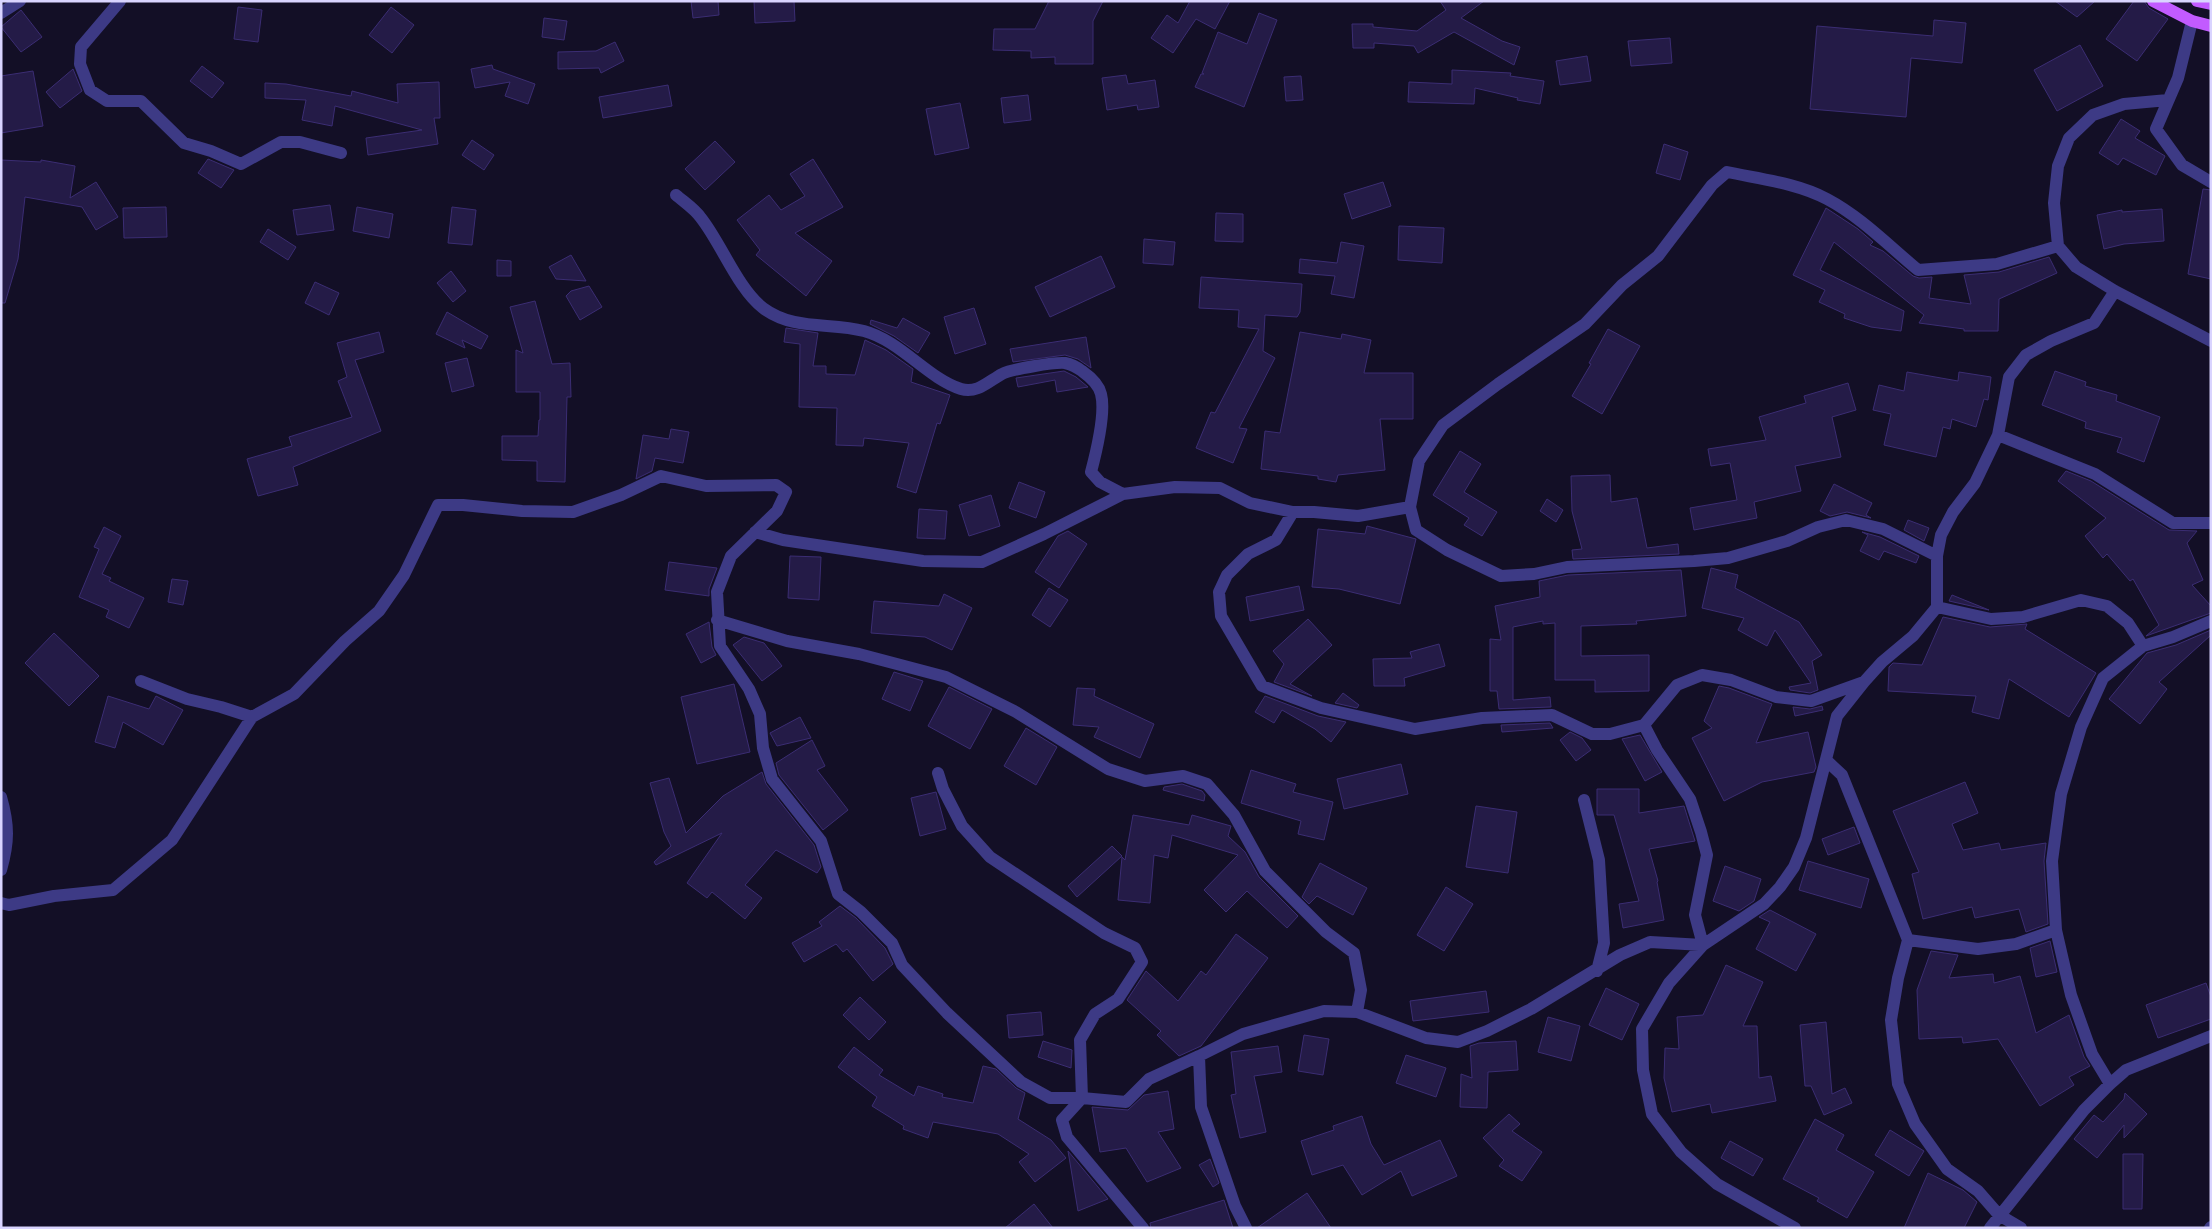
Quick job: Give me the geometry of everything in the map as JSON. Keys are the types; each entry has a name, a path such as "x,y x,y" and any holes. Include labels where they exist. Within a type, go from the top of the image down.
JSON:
{"main road":[{"path":"2153,1 2192,21 2211,26"},
{"path":"2197,1 2211,4"}],"street":[{"path":"1,13 20,1"},
{"path":"120,1 81,47 80,64 90,90 108,101 142,101 184,143 211,151 241,164 281,142 300,142 341,153"},
{"path":"2192,21 2178,78 2156,129 2182,165 2211,182"},
{"path":"2168,100 2124,104 2094,115 2069,138 2058,166 2055,194 2058,246 2076,267 2115,291 2211,341"},
{"path":"1937,556 1883,529 1846,520 1818,527 1787,541 1728,558 1567,568 1534,574 1500,576 1447,550 1416,530 1410,507 1419,461 1443,425 1498,384 1585,324 1622,285 1658,256 1712,185 1727,172 1790,186 1826,199 1877,234 1918,270 1997,264 2058,246"},
{"path":"676,195 701,216 749,293 762,308 782,319 803,325 864,331 888,342 950,384 963,390 976,390 1004,373 1056,362 1068,363 1081,370 1097,386 1101,393 1102,409 1091,472 1100,482 1123,494"},
{"path":"1795,1228 1717,1184 1680,1152 1652,1114 1643,1070 1642,1029 1669,983 1703,944 1764,904 1780,887 1794,867 1806,838 1837,716 1882,662 1914,636 1937,607 1937,556 1941,535 1953,512 1975,483 1998,435 2009,377 2026,355 2051,341 2094,322 2115,291"},
{"path":"1998,435 2095,474 2173,523 2211,523"},
{"path":"1,902 9,905 54,896 113,890 172,840 252,717 294,694 345,641 379,611 404,576 438,505 463,505 522,511 573,512 621,495 661,476 706,486 776,484 786,492 777,511 731,556 716,592 720,646 749,689 760,714 763,748 772,779 821,841 838,894 861,912 892,943 902,965 947,1013 1021,1082 1050,1098 1082,1098 1126,1102 1149,1079 1243,1034 1324,1011 1356,1012 1426,1038 1458,1042 1487,1031 1531,1009 1620,956 1650,942 1703,944"},
{"path":"755,532 783,540 923,562 982,562 1044,534 1123,494 1175,487 1220,488 1250,503 1294,512 1358,516 1410,507"},
{"path":"1294,512 1276,540 1248,554 1227,575 1219,592 1220,616 1262,686 1321,708 1415,729 1482,718 1552,715 1592,734 1610,734 1644,725 1678,685 1702,675 1731,680 1776,697 1812,701 1864,682"},
{"path":"1937,607 1992,619 2023,617 2081,600 2107,606 2128,622 2143,646"},
{"path":"717,620 787,642 859,654 946,678 1016,712 1108,769 1145,781 1183,776 1207,784 1234,815 1265,871 1326,932 1354,953 1361,990 1356,1012"},
{"path":"2110,1084 2092,1054 2071,995 2056,930 2052,861 2061,794 2081,727 2103,678 2143,646 2173,637 2211,621"},
{"path":"141,680 187,699 252,717"},
{"path":"1644,725 1657,750 1690,799 1701,832 1707,855 1695,915 1703,944"},
{"path":"1826,760 1842,775 1908,940 1898,978 1891,1020 1898,1084 1915,1124 1947,1169 1978,1191 1999,1215 2021,1228"},
{"path":"938,773 943,789 962,826 990,857 1104,933 1134,948 1142,962 1118,999 1095,1014 1080,1040 1082,1098 1062,1120 1067,1137 1143,1228"},
{"path":"1,796 8,822 7,850 1,870"},
{"path":"1584,800 1599,860 1604,943 1597,971"},
{"path":"1908,940 1978,949 2016,944 2056,930"},
{"path":"1990,1228 2084,1110 2126,1070 2211,1036"},
{"path":"1199,1056 1201,1107 1235,1206 1246,1228"}],"building":[{"path":"691,1 718,1 719,15 693,18"},
{"path":"754,1 794,1 795,21 755,23"},
{"path":"1049,1 1103,1 1093,21 1093,64 1055,64 1055,57 1031,58 1031,51 993,50 994,29 1035,29"},
{"path":"1190,1 1230,1 1215,29 1196,19 1173,53 1151,38 1167,15 1178,23"},
{"path":"1440,1 1484,1 1461,18 1502,41 1520,47 1514,65 1454,32 1418,53 1414,46 1374,43 1374,48 1353,48 1352,24 1373,24 1373,27 1417,31 1446,10"},
{"path":"2055,1 2095,1 2077,17"},
{"path":"2134,1 2144,1 2149,8 2168,19 2137,61 2106,39"},
{"path":"238,7 262,10 258,42 234,39"},
{"path":"391,7 414,25 392,53 369,35"},
{"path":"21,10 42,37 21,52 1,27"},
{"path":"1259,13 1277,20 1244,107 1195,87 1201,74 1204,74 1202,73 1218,32 1247,44"},
{"path":"544,18 567,21 564,40 542,37"},
{"path":"1934,20 1966,23 1962,63 1911,58 1906,117 1810,109 1817,26 1933,36"},
{"path":"1670,38 1672,63 1631,66 1628,41"},
{"path":"615,42 624,61 601,73 599,68 558,69 558,52 596,51"},
{"path":"2080,45 2103,86 2057,111 2034,70"},
{"path":"1587,56 1591,81 1560,85 1556,61"},
{"path":"492,65 493,69 535,84 528,104 505,96 510,82 475,88 471,69"},
{"path":"202,66 224,83 212,98 190,81"},
{"path":"73,69 82,91 60,108 46,92"},
{"path":"1452,70 1511,73 1510,76 1544,81 1540,104 1517,100 1518,98 1475,88 1474,104 1408,102 1409,82 1452,84"},
{"path":"33,71 43,126 1,133 1,76"},
{"path":"1126,75 1128,84 1155,80 1159,107 1138,110 1137,105 1107,110 1102,78"},
{"path":"1301,76 1303,100 1286,101 1284,77"},
{"path":"439,82 440,118 434,118 438,144 368,155 366,138 422,130 335,106 332,126 302,120 306,100 265,98 265,83 286,84 351,96 352,91 398,103 397,84"},
{"path":"668,85 672,106 603,118 599,97"},
{"path":"1028,95 1031,120 1004,123 1001,98"},
{"path":"960,103 969,148 935,155 926,109"},
{"path":"2121,119 2140,131 2135,138 2165,156 2156,175 2123,158 2118,165 2099,153"},
{"path":"472,140 494,155 484,170 462,155"},
{"path":"715,141 735,162 705,190 685,169"},
{"path":"1664,144 1688,152 1680,180 1656,173"},
{"path":"208,159 234,170 221,188 198,173"},
{"path":"813,159 843,207 795,233 832,261 806,296 756,255 760,250 737,220 769,195 781,210 805,196 790,174"},
{"path":"1,160 41,162 41,160 75,166 70,198 96,182 118,217 96,230 82,207 25,197 18,259 5,303 1,303"},
{"path":"1383,182 1391,206 1352,219 1344,194"},
{"path":"2203,189 2211,190 2211,279 2188,274"},
{"path":"330,205 334,230 297,235 293,210"},
{"path":"166,207 167,237 124,238 123,208"},
{"path":"357,207 393,214 389,238 353,231"},
{"path":"452,207 476,210 472,245 448,243"},
{"path":"1826,208 1858,229 1873,242 1870,245 1883,251 1913,276 1919,278 1932,277 1929,298 1971,304 1964,275 1999,272 2049,257 2057,273 1999,299 1998,331 1964,331 1964,329 1919,323 1924,315 1834,242 1820,270 1904,311 1901,331 1871,327 1844,318 1845,314 1819,302 1825,290 1793,275"},
{"path":"2162,209 2164,241 2124,244 2104,249 2097,215 2122,210 2122,212"},
{"path":"1216,213 1243,214 1243,242 1215,241"},
{"path":"1399,226 1444,228 1442,263 1398,260"},
{"path":"268,229 296,247 288,260 260,242"},
{"path":"1144,239 1175,242 1173,265 1143,263"},
{"path":"1341,242 1364,246 1354,298 1331,294 1335,276 1299,273 1300,259 1337,263"},
{"path":"571,255 586,281 556,279 549,267"},
{"path":"1101,256 1115,287 1050,317 1035,287"},
{"path":"497,260 511,261 511,276 497,276"},
{"path":"451,271 466,291 453,302 437,283"},
{"path":"1201,277 1302,284 1300,312 1297,317 1265,315 1263,351 1275,358 1239,428 1247,429 1233,463 1196,448 1211,412 1215,413 1259,329 1238,327 1239,310 1199,308"},
{"path":"315,282 339,293 329,315 305,303"},
{"path":"589,286 602,307 580,320 566,296 571,291"},
{"path":"535,301 552,364 570,363 571,397 567,397 565,482 537,481 537,461 502,460 502,436 538,436 540,392 516,392 516,350 523,353 510,307"},
{"path":"974,308 986,344 955,354 944,317"},
{"path":"447,312 488,336 481,349 462,340 465,348 436,334"},
{"path":"903,318 930,333 918,353 894,336 870,324 871,320 897,328"},
{"path":"786,328 818,333 813,366 826,366 826,374 855,375 865,340 886,350 913,369 911,382 950,395 940,424 937,423 916,493 897,487 909,443 864,438 863,446 836,445 837,408 799,407 800,344 784,342"},
{"path":"1608,329 1640,346 1602,414 1572,396 1591,364 1589,363"},
{"path":"379,332 384,352 355,360 381,431 293,467 298,485 258,496 247,459 292,446 289,437 352,417 338,381 347,377 337,343"},
{"path":"1300,332 1341,339 1342,334 1371,340 1364,373 1413,373 1413,419 1380,419 1385,470 1338,475 1336,482 1318,479 1318,476 1261,469 1265,431 1280,433"},
{"path":"1086,337 1091,368 1078,359 1065,355 1013,362 1010,349"},
{"path":"467,358 474,386 452,392 445,363"},
{"path":"1064,371 1076,377 1088,387 1057,392 1055,380 1018,387 1016,378"},
{"path":"2055,371 2086,382 2085,386 2117,395 2116,401 2160,417 2144,462 2117,452 2122,438 2085,428 2086,422 2042,405"},
{"path":"1907,372 1958,381 1959,372 1991,377 1988,400 1984,399 1976,427 1952,419 1950,429 1943,427 1936,457 1884,445 1891,414 1873,410 1879,385 1904,391"},
{"path":"1848,383 1856,410 1832,417 1841,457 1795,466 1801,491 1754,502 1757,518 1694,530 1690,508 1737,500 1730,463 1711,466 1708,449 1766,440 1759,417 1806,403 1804,396"},
{"path":"671,429 689,432 683,463 655,458 652,471 636,479 643,435 669,439"},
{"path":"1460,451 1481,464 1464,492 1497,512 1482,536 1464,525 1469,518 1433,495"},
{"path":"2066,471 2091,481 2169,530 2197,531 2187,543 2203,580 2192,585 2211,606 2211,613 2146,636 2159,625 2133,579 2130,581 2107,554 2103,558 2085,536 2106,518 2058,481"},
{"path":"1610,475 1611,502 1637,498 1647,548 1678,544 1679,554 1573,559 1572,550 1582,549 1572,511 1571,476"},
{"path":"1019,482 1045,492 1036,518 1009,508"},
{"path":"1834,484 1872,503 1866,515 1871,518 1847,512 1830,516 1820,511"},
{"path":"991,495 1000,526 969,536 959,505"},
{"path":"1547,499 1563,510 1556,522 1540,511"},
{"path":"919,509 947,511 945,539 917,538"},
{"path":"1908,520 1929,528 1924,541 1904,530"},
{"path":"1367,526 1416,539 1400,604 1339,589 1312,587 1318,529 1365,534"},
{"path":"104,527 121,536 102,574 111,578 109,581 144,598 129,628 106,617 109,610 79,597 99,549 94,547"},
{"path":"1068,531 1087,544 1059,588 1035,572 1058,536"},
{"path":"1862,532 1880,537 1919,556 1916,563 1884,551 1879,560 1860,551 1868,535"},
{"path":"790,556 821,557 819,600 788,598"},
{"path":"669,562 717,568 709,589 709,596 665,590"},
{"path":"1711,568 1738,575 1735,588 1799,622 1822,655 1812,661 1818,690 1810,693 1790,690 1789,687 1811,683 1775,630 1767,646 1738,630 1744,618 1702,608"},
{"path":"1681,570 1686,616 1636,621 1637,624 1581,626 1581,656 1649,655 1649,691 1595,692 1595,680 1555,680 1555,623 1543,624 1543,621 1513,627 1513,700 1550,697 1551,707 1499,709 1497,691 1490,691 1490,639 1501,640 1495,606 1540,597 1539,581 1568,575"},
{"path":"172,579 188,581 183,605 168,602"},
{"path":"1299,586 1304,610 1250,621 1246,597"},
{"path":"1049,588 1068,600 1050,627 1032,615"},
{"path":"944,594 972,608 952,650 925,637 871,633 874,601 939,606"},
{"path":"1952,595 1989,610 1949,601"},
{"path":"1943,617 1990,627 2027,624 2025,629 2096,673 2069,717 2009,679 1999,719 1972,712 1976,696 1888,691 1889,667 1893,663 1922,665"},
{"path":"1308,619 1332,645 1290,684 1312,696 1274,682 1284,664 1273,651"},
{"path":"709,622 712,647 716,655 701,663 686,634"},
{"path":"2211,630 2211,635 2159,682 2167,689 2140,724 2109,699 2147,653 2176,645"},
{"path":"54,633 99,676 69,706 25,663"},
{"path":"744,637 764,643 782,666 762,681 733,645"},
{"path":"1439,644 1445,666 1404,678 1405,686 1374,686 1373,659 1412,658 1410,652"},
{"path":"894,672 923,681 910,711 882,699"},
{"path":"734,684 750,752 697,764 681,697"},
{"path":"1719,686 1772,704 1756,743 1808,732 1816,767 1814,772 1762,782 1724,801 1692,738 1712,728 1704,721"},
{"path":"949,687 992,709 970,749 928,726"},
{"path":"1077,688 1095,689 1094,696 1154,724 1140,758 1094,737 1099,727 1073,725"},
{"path":"1343,693 1359,705 1357,708 1335,703"},
{"path":"108,696 149,709 156,696 183,710 163,745 123,722 115,748 95,742"},
{"path":"1265,696 1318,716 1346,722 1331,742 1315,729 1282,710 1274,723 1255,712"},
{"path":"1822,706 1823,710 1795,716 1793,707 1810,709"},
{"path":"800,717 811,738 777,746 770,733"},
{"path":"1550,723 1553,728 1502,732 1501,725"},
{"path":"1026,728 1057,747 1036,785 1004,766"},
{"path":"1570,732 1582,738 1591,750 1576,761 1560,740"},
{"path":"1640,735 1662,772 1645,781 1622,739"},
{"path":"812,740 825,766 817,770 848,810 823,830 779,775 776,763"},
{"path":"1401,764 1408,794 1344,809 1337,779"},
{"path":"1251,770 1296,784 1293,792 1333,802 1324,840 1298,834 1301,821 1241,803"},
{"path":"762,772 766,784 814,845 821,867 817,873 776,850 745,885 762,898 745,919 712,892 707,898 687,883 722,833 656,865 654,862 671,846 664,832 650,783 669,778 686,833 723,796"},
{"path":"1965,782 1978,813 1952,824 1963,850 1999,843 2001,850 2046,843 2044,861 2048,924 2026,932 2019,909 1975,918 1972,907 1923,919 1912,874 1919,872 1893,811"},
{"path":"1182,784 1202,791 1205,795 1204,801 1163,790 1164,787"},
{"path":"1597,789 1639,789 1639,813 1684,806 1695,841 1649,849 1658,881 1664,920 1623,928 1619,904 1639,901 1614,815 1597,815"},
{"path":"936,792 946,829 920,836 911,798"},
{"path":"1476,806 1517,812 1508,873 1466,867"},
{"path":"1133,815 1189,825 1192,815 1231,826 1228,836 1245,852 1259,877 1298,916 1287,928 1247,891 1226,912 1204,890 1238,855 1172,835 1168,858 1154,855 1150,903 1118,900 1122,857 1125,860"},
{"path":"1854,827 1860,843 1828,855 1822,839"},
{"path":"1112,846 1122,856 1077,897 1068,886"},
{"path":"1808,861 1869,879 1861,908 1799,890"},
{"path":"1320,863 1367,888 1353,915 1317,896 1309,904 1302,897"},
{"path":"1725,866 1761,879 1754,901 1739,911 1713,901"},
{"path":"1446,887 1473,904 1444,951 1417,935"},
{"path":"840,906 856,918 885,948 893,964 873,981 847,949 843,952 836,944 804,962 792,943 822,926 819,922"},
{"path":"1770,910 1816,934 1796,971 1756,949 1770,922 1759,917"},
{"path":"1236,934 1268,958 1201,1046 1179,1056 1157,1035 1161,1031 1127,1000 1146,971 1178,1001 1201,971 1206,975"},
{"path":"2050,941 2057,972 2036,977 2030,948"},
{"path":"1931,951 1958,955 1949,978 1993,974 1994,983 2020,976 2036,1033 2069,1015 2084,1057 2090,1066 2069,1077 2074,1085 2040,1106 1998,1039 1963,1043 1962,1037 1919,1039 1917,990"},
{"path":"1726,965 1763,982 1743,1026 1757,1026 1759,1078 1771,1076 1776,1101 1712,1113 1710,1104 1672,1112 1664,1078 1665,1048 1679,1049 1677,1017 1703,1015"},
{"path":"2206,983 2211,997 2211,1019 2158,1038 2146,1005"},
{"path":"1606,988 1639,1004 1622,1040 1589,1025"},
{"path":"1486,991 1489,1012 1413,1021 1410,1001"},
{"path":"860,997 886,1022 869,1040 843,1015"},
{"path":"1041,1012 1043,1035 1009,1038 1007,1015"},
{"path":"1548,1017 1580,1026 1571,1061 1538,1052"},
{"path":"1826,1022 1832,1094 1845,1088 1852,1103 1824,1115 1811,1086 1805,1086 1800,1025"},
{"path":"1304,1035 1329,1039 1323,1075 1298,1071"},
{"path":"1043,1041 1072,1050 1071,1068 1038,1057"},
{"path":"1516,1041 1518,1070 1488,1072 1487,1108 1460,1107 1461,1074 1472,1078 1470,1046 1479,1043"},
{"path":"1278,1046 1282,1072 1254,1076 1266,1132 1240,1138 1231,1095 1236,1094 1231,1052"},
{"path":"854,1047 883,1070 879,1075 914,1096 918,1086 943,1094 942,1097 973,1103 983,1066 996,1069 1016,1088 1025,1093 1018,1119 1051,1140 1066,1158 1035,1182 1019,1162 1029,1154 998,1134 933,1122 928,1138 903,1129 904,1126 872,1106 877,1097 838,1067"},
{"path":"1406,1055 1446,1068 1436,1097 1396,1083"},
{"path":"1168,1091 1174,1129 1158,1132 1181,1168 1147,1182 1126,1148 1100,1152 1092,1107 1128,1110 1144,1095"},
{"path":"2125,1093 2147,1114 2124,1138 2124,1125 2097,1158 2074,1139 2094,1115 2103,1122 2124,1099"},
{"path":"1509,1114 1520,1124 1512,1131 1542,1152 1522,1181 1499,1166 1504,1160 1483,1138"},
{"path":"1362,1116 1371,1144 1384,1165 1440,1140 1457,1176 1412,1196 1401,1171 1362,1195 1343,1165 1312,1175 1301,1141 1334,1130 1333,1126"},
{"path":"1815,1119 1844,1135 1836,1150 1874,1172 1847,1218 1817,1201 1819,1198 1783,1179"},
{"path":"1890,1130 1924,1151 1909,1176 1875,1155"},
{"path":"1730,1141 1763,1159 1753,1176 1721,1158"},
{"path":"1068,1151 1108,1199 1078,1211"},
{"path":"2123,1154 2143,1154 2142,1209 2123,1209"},
{"path":"1210,1159 1219,1183 1213,1187 1199,1165"},
{"path":"1928,1173 1963,1190 1977,1202 1964,1228 1904,1228"},
{"path":"1307,1193 1331,1228 1257,1228"},
{"path":"1224,1200 1233,1228 1151,1228 1150,1223"},
{"path":"1034,1204 1053,1228 1005,1228"}]}
